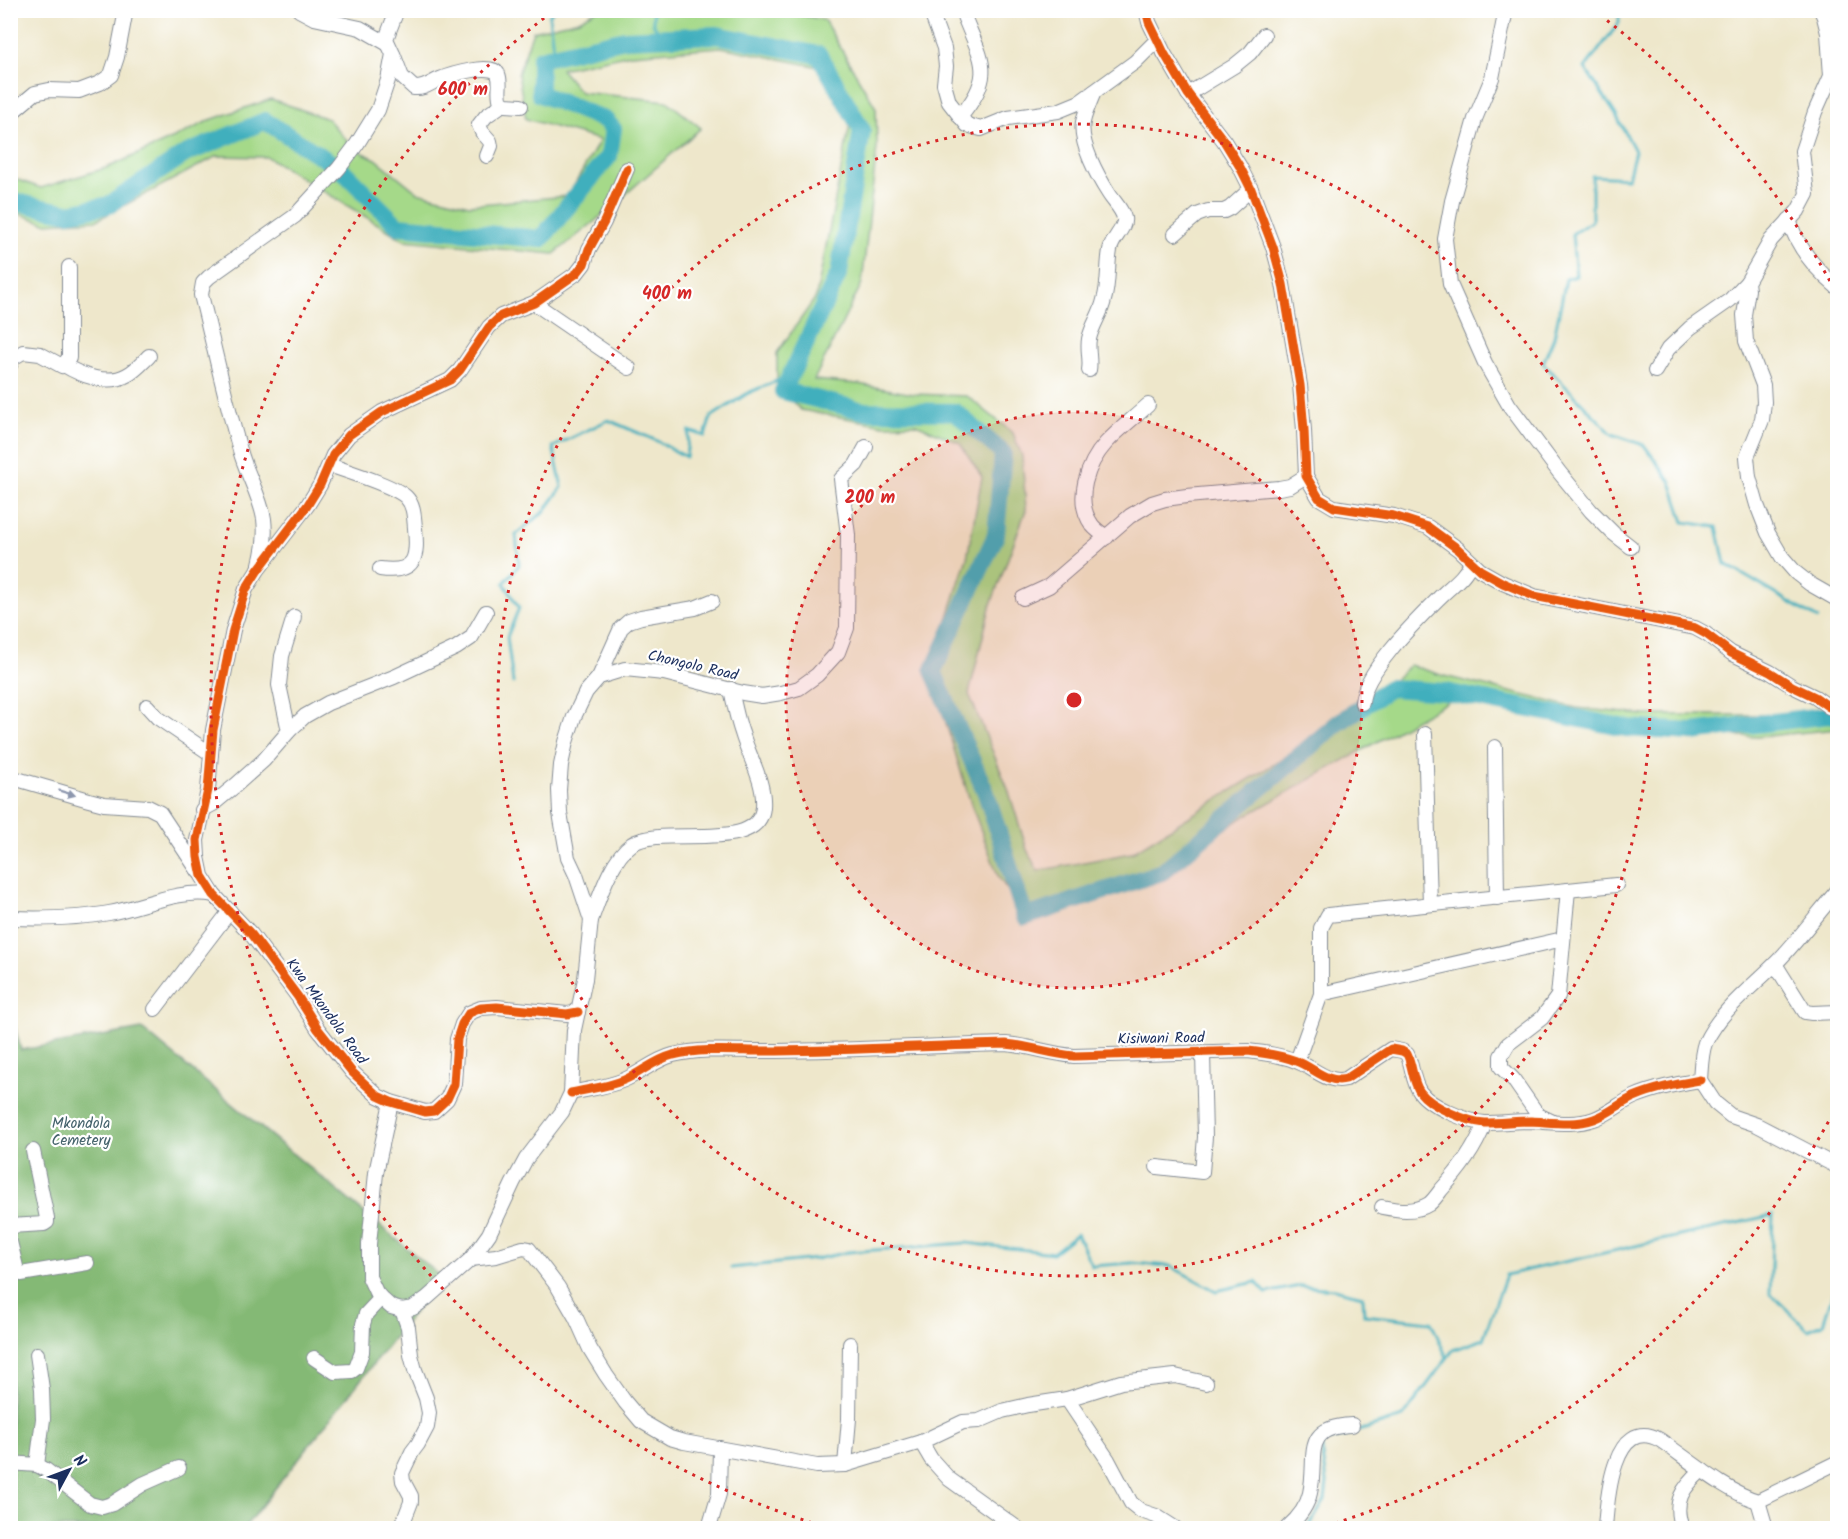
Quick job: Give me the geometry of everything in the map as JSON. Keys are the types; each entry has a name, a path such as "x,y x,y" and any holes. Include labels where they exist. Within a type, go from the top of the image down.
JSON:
{"street":[{"path":"10,114 35,93 49,90 79,92 100,83 111,75 126,10"},
{"path":"299,10 314,18 360,28 390,49"},
{"path":"397,10 386,39 402,77 414,88 426,87 440,79 473,70 489,68 498,75 499,98 502,104"},
{"path":"930,10 944,48 945,92 949,102 967,125 981,129 1008,118 1065,108 1094,92 1135,62 1157,40"},
{"path":"1146,10 1157,40 1188,94 1233,154 1251,189 1273,247 1283,284 1300,385 1306,476 1319,498 1334,507 1394,516 1428,527 1491,577 1534,596 1695,628 1731,653 1838,710"},
{"path":"1506,10 1492,78 1475,119 1452,201 1445,239 1450,284 1485,363 1509,405 1591,511 1631,547"},
{"path":"1655,371 1668,349 1690,328 1730,300 1747,282 1771,240 1797,211 1807,194 1802,151 1815,112 1831,76 1833,37 1821,10"},
{"path":"960,117 979,90 984,69 962,11"},
{"path":"1188,94 1234,66 1250,53 1264,35"},
{"path":"258,570 264,549 264,516 234,432 201,289 209,277 295,216 339,168 378,110 388,80 390,49"},
{"path":"1089,370 1090,333 1104,303 1110,250 1112,242 1125,221 1107,191 1082,137 1085,113 1094,92"},
{"path":"487,156 491,146 490,141 479,125 486,116 502,104 521,106"},
{"path":"202,876 196,840 208,790 213,730 233,630 246,589 307,506 340,445 350,435 382,412 450,380 460,370 489,327 501,316 534,303 577,273 584,264 627,169"},
{"path":"1175,234 1197,215 1230,208 1251,189"},
{"path":"1789,220 1794,236 1803,250 1814,265 1838,288"},
{"path":"64,365 69,358 69,267"},
{"path":"1747,282 1744,315 1746,341 1763,385 1764,402 1762,420 1747,457 1749,477 1768,533 1796,573 1838,600"},
{"path":"534,303 629,368"},
{"path":"13,356 30,352 40,354 74,372 102,379 120,377 133,371 149,356"},
{"path":"1107,537 1093,526 1086,514 1083,494 1086,476 1094,459 1106,443 1148,405"},
{"name":"Chongolo Road","path":"599,677 625,669 643,670 762,696 799,688 817,675 838,652 847,628 848,530 841,479 856,465 866,447"},
{"path":"329,465 399,491 411,503 417,546 413,560 404,568 389,571 380,569"},
{"path":"1023,598 1049,586 1140,509 1165,499 1290,486 1306,476"},
{"path":"1362,703 1368,685 1400,639 1462,578 1471,562"},
{"path":"591,920 579,882 568,858 560,813 561,765 574,717 586,692 599,677 621,628 629,621 695,608 712,602"},
{"path":"202,810 213,804 264,760 305,716 328,703 394,677 456,648 471,638 486,612"},
{"path":"289,731 279,685 282,656 294,617"},
{"path":"391,1102 376,1173 369,1244 369,1277 381,1298 391,1307 402,1310 413,1308 427,1298 471,1259 489,1234 526,1159 562,1112 571,1093 572,1048 585,979 591,920 603,888 620,855 633,843 649,838 741,833 748,830 760,817 763,807 761,788 742,734 730,689"},
{"path":"147,706 169,726 211,754"},
{"path":"1425,734 1430,904"},
{"path":"1495,747 1497,897"},
{"name":"Kwa Mkondola Road","path":"10,777 104,804 148,807 160,813 214,895 251,934 298,997 318,1029 352,1072 378,1096 391,1102 425,1112 434,1111 447,1100 454,1084 457,1039 469,1013 481,1008 497,1007 567,1014 578,1012"},
{"path":"1297,1061 1321,994 1321,928 1328,915 1616,885"},
{"path":"1556,1123 1538,1115 1502,1067 1501,1056 1508,1044 1542,1018 1558,996 1568,890"},
{"path":"1838,890 1800,937 1749,987 1713,1031 1705,1045 1700,1080 1715,1103 1731,1116 1757,1125 1838,1167"},
{"path":"10,918 80,917 110,913 194,893 214,895"},
{"path":"155,1009 230,911"},
{"path":"1321,994 1563,939"},
{"path":"1775,964 1805,1012 1838,1012"},
{"name":"Kisiwani Road","path":"571,1093 622,1081 654,1062 672,1055 708,1050 761,1052 1006,1044 1074,1056 1248,1051 1274,1054 1297,1061 1326,1077 1341,1081 1346,1080 1386,1051 1395,1049 1409,1057 1416,1083 1425,1098 1464,1118 1485,1123 1533,1121 1556,1123 1596,1119 1642,1094 1700,1080"},
{"path":"1157,1167 1202,1172 1205,1137 1203,1053"},
{"path":"1382,1207 1399,1210 1429,1204 1470,1155 1485,1123"},
{"path":"10,1226 47,1222 33,1151"},
{"path":"10,1242 17,1271 21,1274 87,1263"},
{"path":"471,1259 529,1248 558,1287 606,1375 640,1420 670,1438 817,1466 845,1465 921,1442 963,1422 979,1421 1028,1405 1067,1399 1121,1382 1175,1376 1206,1383"},
{"path":"314,1359 335,1372 351,1371 356,1368 362,1352 363,1324 366,1314 381,1298"},
{"path":"401,1528 411,1502 402,1473 427,1427 429,1413 411,1355 408,1327 402,1310"},
{"path":"845,1465 849,1419 850,1344"},
{"path":"37,1354 43,1419 37,1465"},
{"path":"1067,1399 1108,1460 1131,1503 1141,1511 1156,1516 1174,1528"},
{"path":"1287,1528 1301,1514 1310,1496 1314,1449 1319,1436 1332,1427 1352,1425"},
{"path":"1605,1528 1613,1469 1622,1448 1636,1436 1650,1434 1732,1490 1758,1502 1838,1462"},
{"path":"921,1442 930,1459 949,1479 1017,1528"},
{"path":"709,1528 719,1494 720,1448"},
{"path":"10,1464 37,1465 90,1504 102,1507 179,1467"},
{"path":"1682,1528 1679,1520 1680,1498 1684,1489 1702,1470"},
{"path":"1758,1502 1766,1528"}],"green space":[{"path":"597,10 777,10 824,20 876,108 877,147 862,283 814,380 858,384 913,394 967,396 1013,433 1022,456 1026,510 990,607 969,694 1008,789 1027,850 1038,871 1131,853 1364,708 1410,665 1444,676 1576,708 1644,715 1837,715 1837,729 1757,737 1654,730 1584,720 1465,692 1242,818 1160,874 1029,920 999,878 972,807 930,672 967,558 982,477 960,443 916,424 884,425 801,410 777,387 777,353 816,297 850,124 819,67 721,47 631,54 561,69 580,92 667,101 701,128 554,254 404,240 267,157 217,156 97,220 45,223 11,211 10,177 41,188 109,167 210,120 271,99 328,119 353,148 376,159 417,192 469,205 568,196 600,140 526,119 518,74 533,31 579,20"},
{"name":"Mkondola Cemetery","path":"10,1008 21,1050 142,1029 442,1277 244,1528 11,1528"}],"waterway":[{"path":"553,10 549,16 554,56"},
{"path":"653,10 653,24 664,37"},
{"path":"1619,10 1619,23 1585,68 1616,115 1635,151 1628,178 1592,176 1592,221 1572,234 1576,276 1566,279 1554,337 1543,363 1612,434 1644,445 1671,482 1684,522 1717,527 1725,564 1818,619"},
{"path":"10,200 69,213 109,205 185,154 265,121 341,169 398,226 541,239 609,156 613,129 605,120 540,94 540,59 625,39 717,35 819,55 862,130 839,273 783,391 864,411 955,412 1003,453 996,535 933,671 986,793 1025,917 1162,872 1338,723 1390,688 1445,692 1626,728 1692,732 1838,714"},
{"path":"513,683 507,637 519,608 504,583 519,565 516,534 544,512 562,487 553,447 608,420 655,440 686,457 689,431 705,436 711,417 748,393 791,375"},
{"path":"1304,1528 1310,1525 1325,1500 1327,1482 1321,1443 1403,1417 1453,1350 1483,1339 1506,1275 1773,1215 1770,1293 1808,1330 1823,1324 1833,1293 1838,1292"},
{"path":"731,1268 816,1259 848,1252 966,1243 1053,1253 1077,1234 1092,1266 1132,1263 1170,1266 1216,1291 1256,1282 1266,1293 1300,1286 1334,1289 1363,1296 1364,1315 1431,1322 1447,1358"}],"cycle path":[{"path":"1146,10 1149,22 1164,53 1188,94 1224,141 1240,167 1273,247 1283,284 1300,385 1306,476 1319,498 1334,507 1394,516 1428,527 1458,549 1480,570 1534,596 1695,628 1731,653 1838,710"},
{"path":"578,1012 567,1014 497,1007 481,1008 469,1013 457,1039 454,1084 447,1099 434,1111 425,1112 391,1102 378,1096 352,1072 318,1029 298,997 251,934 214,895 202,876 197,840 208,790 213,730 233,630 246,589 258,570 307,506 320,485 333,455 349,435 382,412 450,380 460,370 489,327 501,316 534,303 577,273 584,264 627,169"},
{"path":"571,1093 618,1082 673,1055 712,1050 764,1051 1006,1044 1074,1056 1248,1051 1290,1059 1326,1077 1339,1080 1346,1079 1391,1049 1407,1054 1415,1083 1425,1098 1450,1113 1485,1123 1586,1121 1599,1117 1642,1094 1700,1080"}]}
